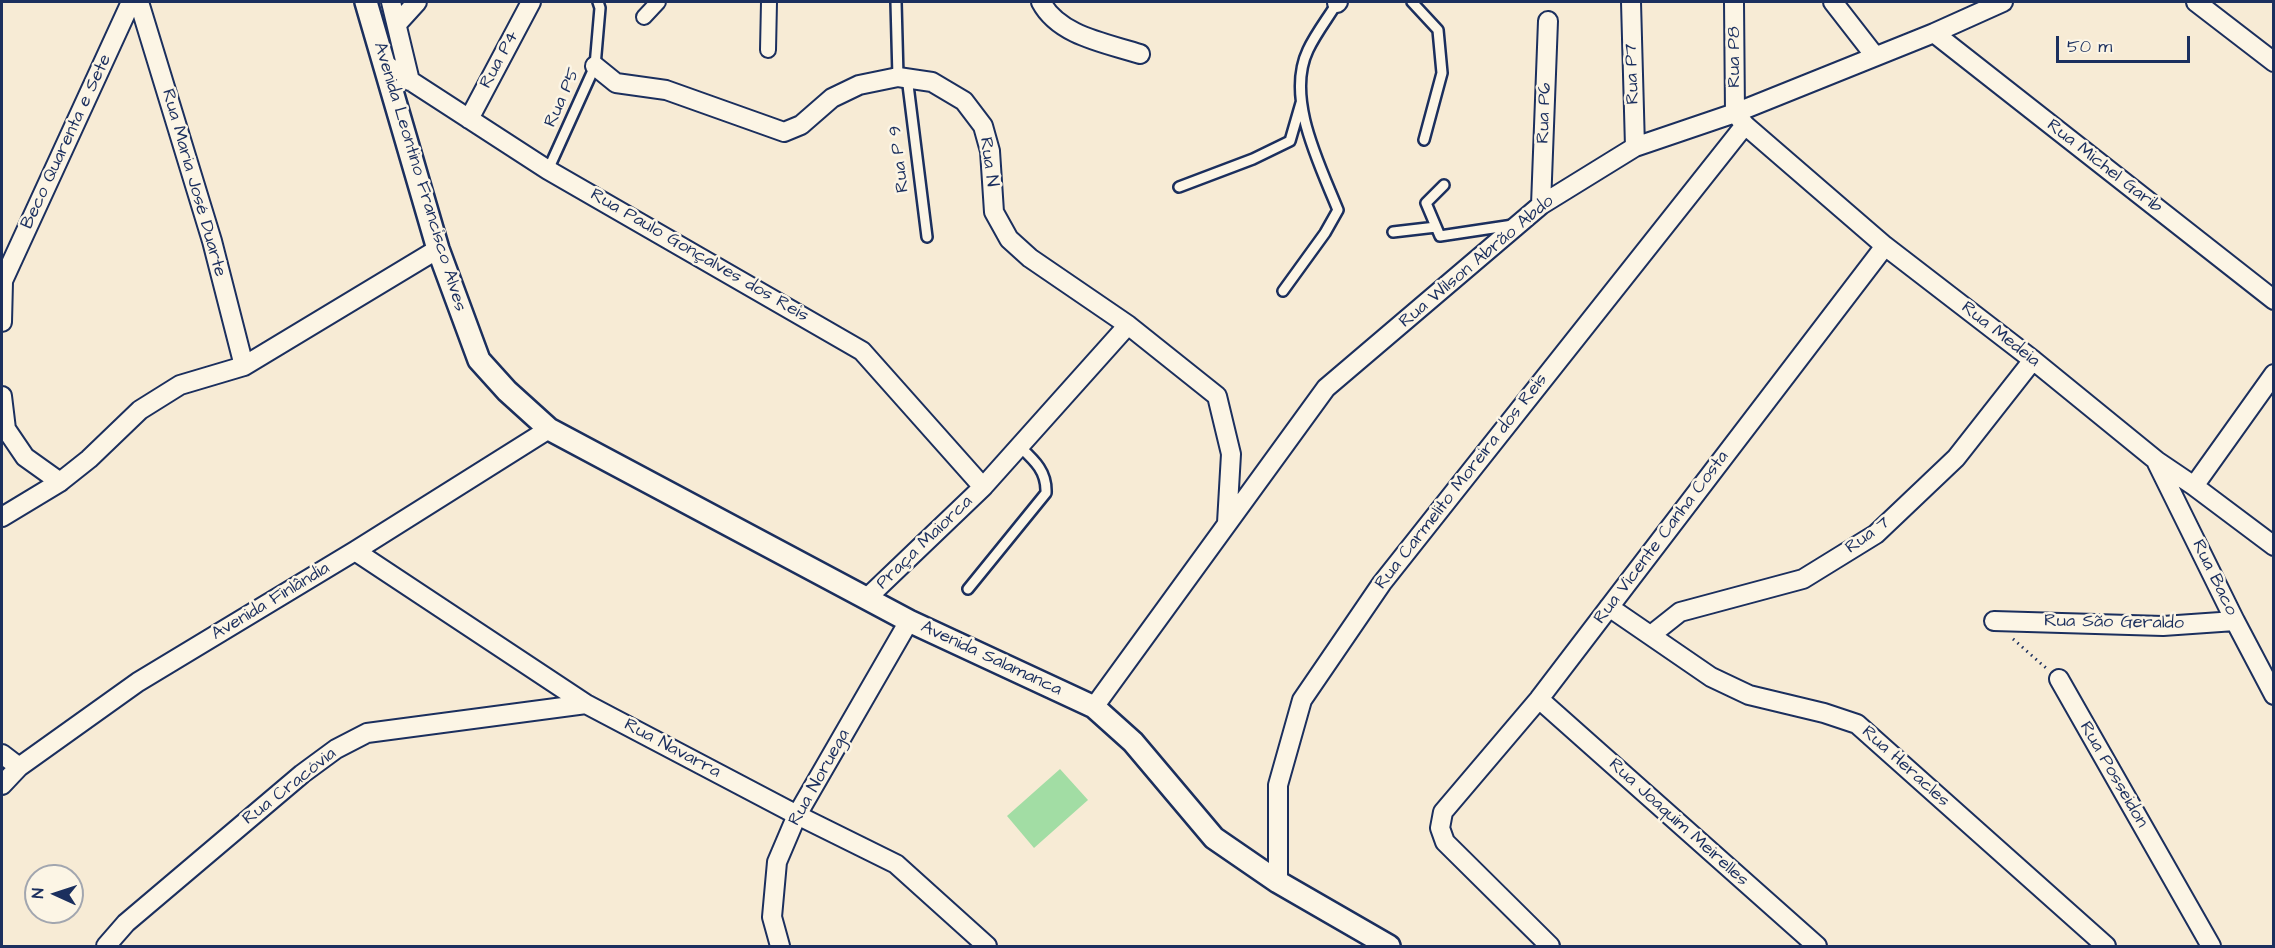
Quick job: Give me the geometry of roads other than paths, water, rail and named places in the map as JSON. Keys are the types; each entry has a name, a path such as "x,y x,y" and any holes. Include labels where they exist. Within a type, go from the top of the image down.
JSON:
{"street":[{"name":"Beco Quarenta e Sete","path":"2,282 132,2"},
{"name":"Rua Maria José Duarte","path":"139,2 212,242 244,366"},
{"name":"Avenida Leontino Francisco Alves","path":"366,2 438,249 479,360 507,391 549,429"},
{"name":"Avenida Leontino Francisco Alves","path":"391,2 410,81"},
{"path":"397,24 417,2"},
{"name":"Rua P4","path":"469,119 531,2"},
{"path":"644,17 658,2"},
{"path":"768,50 769,2"},
{"path":"1041,2 1046,11 1062,26 1140,54"},
{"name":"Rua P7","path":"1631,2 1635,147"},
{"name":"Rua P8","path":"1734,2 1740,119"},
{"path":"1833,2 1875,56"},
{"name":"Rua Wilson Abrão Abdo","path":"1095,707 1326,388 1541,205 1635,147 1740,119 1875,56 2003,2"},
{"path":"2196,2 2274,62"},
{"name":"Rua P6","path":"1541,205 1548,21"},
{"name":"Rua Michel Garib","path":"1934,33 2274,300"},
{"name":"Rua Paulo Gonçalves dos Reis","path":"383,63 548,170 862,351 983,487"},
{"name":"Rua N","path":"595,66 616,83 666,90 784,132 801,125 832,98 858,85 903,77 932,82 964,101 983,126 990,151 993,212 1009,239 1030,258 1128,325 1217,396 1231,454 1227,523"},
{"name":"Rua Medeia","path":"1740,119 1885,246 2033,360 2157,461 2274,546"},
{"name":"Rua Carmelito Moreira dos Reis","path":"1278,882 1278,785 1302,700 1382,583 1740,119"},
{"name":"Rua Vicente Canha Costa","path":"1550,946 1445,842 1440,828 1443,812 1539,699 1885,246"},
{"path":"2,517 60,482 89,459 140,410 180,385 244,366 438,249"},
{"path":"2,282 2,322"},
{"name":"Praça Maiorca","path":"867,598 983,487 1128,325"},
{"name":"Rua 7","path":"1651,636 1680,612 1803,579 1876,534 1956,458 2033,360"},
{"path":"2194,486 2274,374"},
{"path":"2,396 6,429 25,457 60,482"},
{"name":"Avenida Salamanca","path":"549,429 909,621 1095,707 1133,742 1214,838 1278,882 1389,946"},
{"name":"Avenida Finlândia","path":"2,785 19,767 138,682 355,551 549,429"},
{"name":"Rua Baco","path":"2157,461 2235,621 2274,694"},
{"name":"Rua Navarra","path":"355,551 586,704 797,815 896,864 987,946"},
{"name":"Rua Heracles","path":"1609,607 1711,676 1749,695 1824,713 1857,724 2106,946"},
{"name":"Rua Noruega","path":"780,946 772,917 777,862 797,815 909,621"},
{"name":"Rua São Geraldo","path":"1994,621 2163,626 2235,621"},
{"name":"Rua Posseidon","path":"2058,679 2211,946"},
{"name":"Rua Joaquim Meirelles","path":"1539,699 1818,946"},
{"name":"Rua Cracóvia","path":"106,946 126,923 302,774 336,749 367,733 586,704"},
{"path":"2,754 19,767"}],"lane":[{"name":"Rua P5","path":"548,170 595,66 600,8 598,2"},
{"name":"Rua P 9","path":"896,2 903,77 927,237"},
{"path":"1283,291 1325,233 1338,210 1310,139 1302,103 1302,75 1307,51 1338,2"},
{"path":"1412,2 1438,30 1442,73 1424,140"},
{"path":"1179,187 1253,159 1290,141 1302,103"},
{"path":"1444,184 1426,202 1440,236 1518,224"},
{"path":"1393,232 1436,227"},
{"path":"968,589 1046,493 1047,481 1039,465 1020,446"}]}
